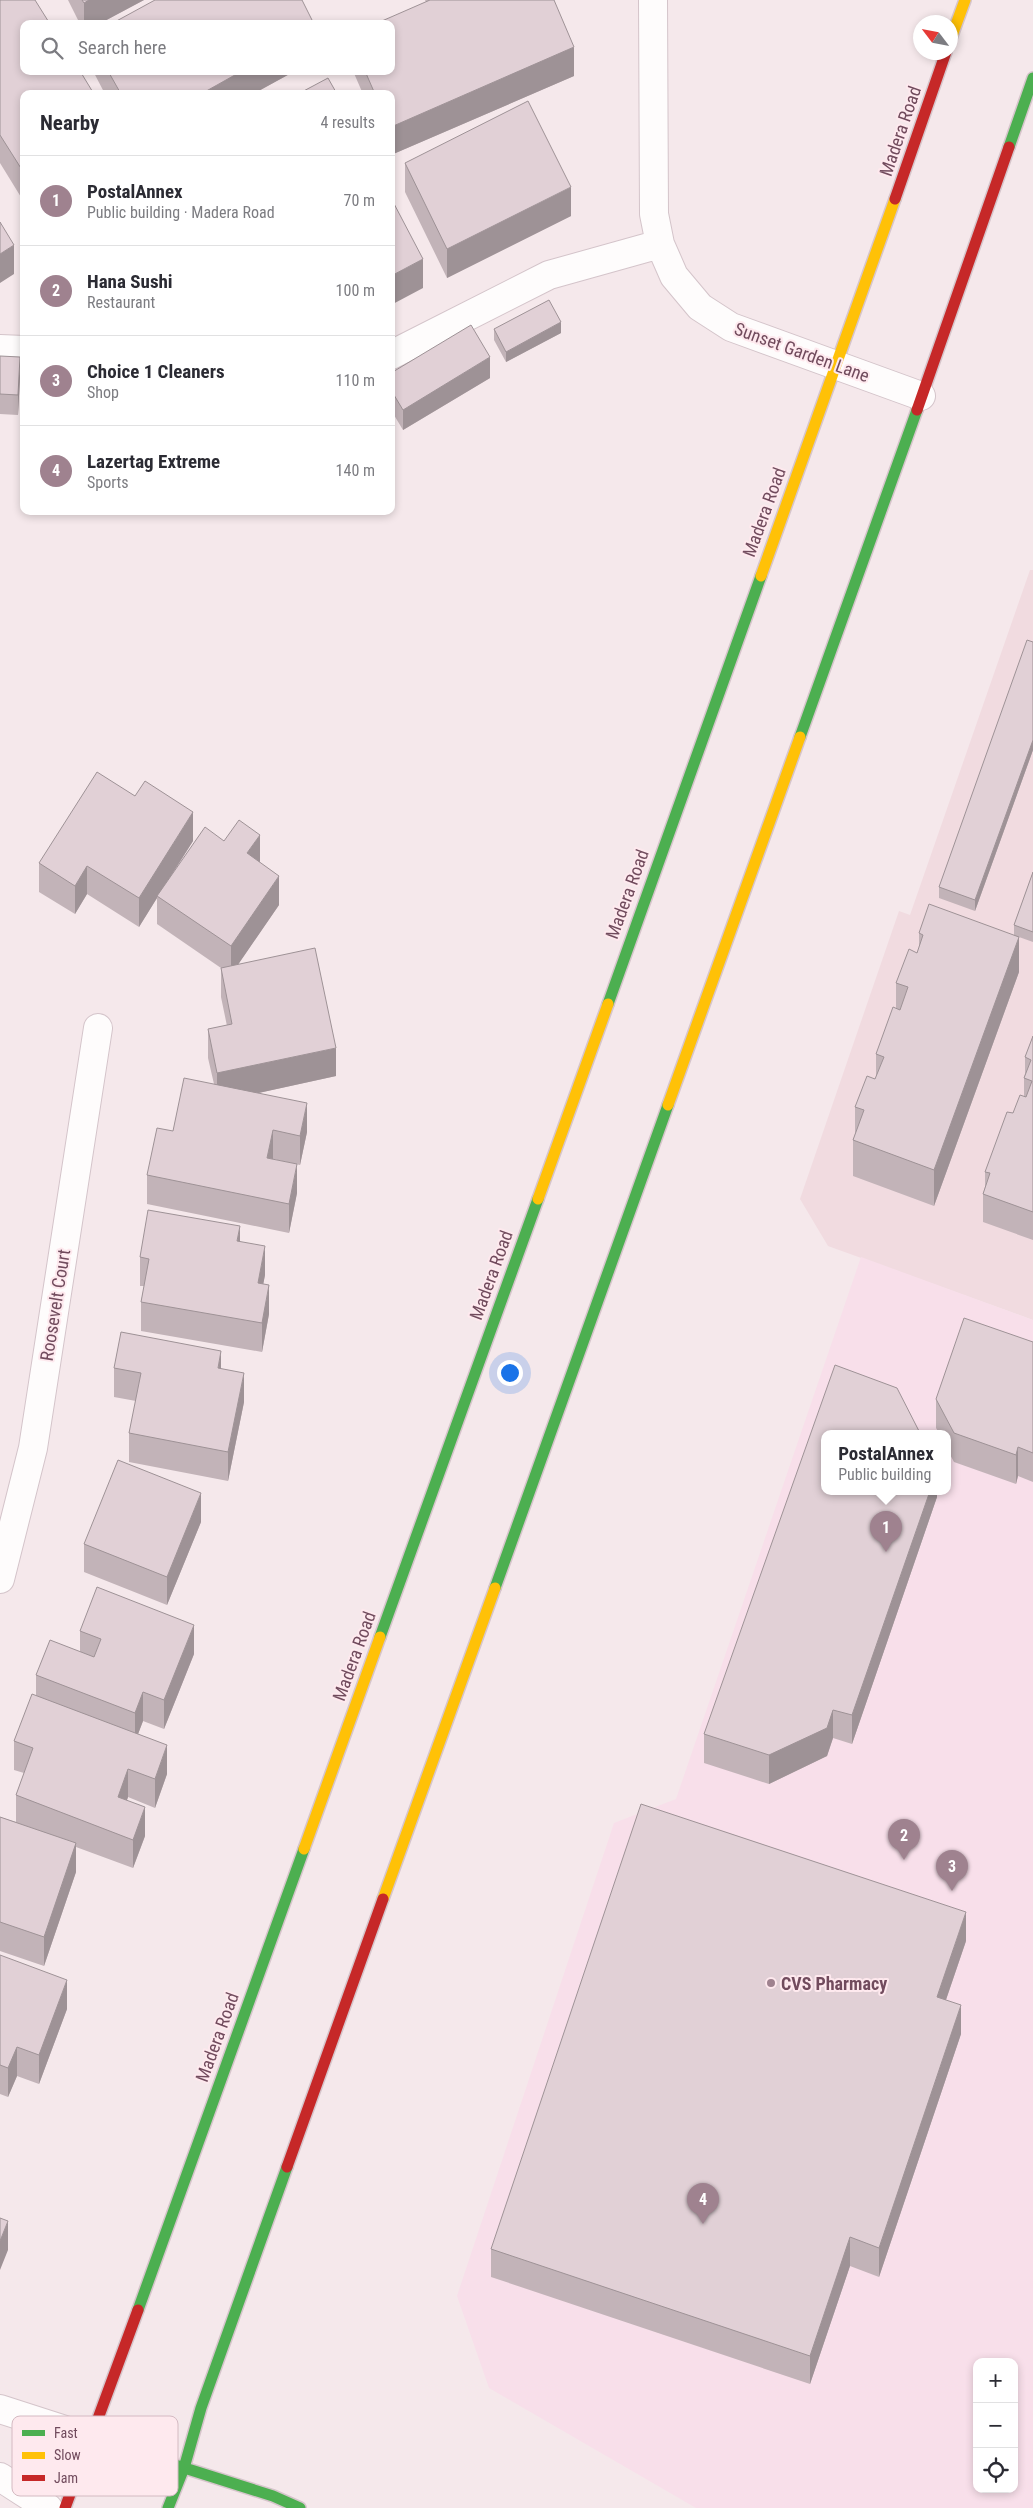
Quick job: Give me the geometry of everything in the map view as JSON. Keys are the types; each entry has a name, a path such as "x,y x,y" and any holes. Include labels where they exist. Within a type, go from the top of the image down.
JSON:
{"main road":[{"path":"958,19 965,0"},
{"name":"Madera Road","path":"98,2416 837,366 943,60"},
{"path":"178,2483 201,2408 1033,78"},
{"path":"178,2466 273,2496 300,2508"},
{"name":"Madera Road","path":"65,2508 69,2496"},
{"path":"168,2508 173,2496"}],"street":[{"name":"Sunset Garden Lane","path":"653,0 654,207 660,244 674,276 700,307 731,327 921,396"},
{"path":"395,353 549,275 660,244"},
{"path":"0,349 20,350"},
{"name":"Roosevelt Court","path":"0,1580 34,1448 98,1028"},
{"path":"0,2409 22,2416"},
{"path":"0,2477 12,2485"},
{"path":"29,2496 48,2508"}],"shaded area":[{"path":"1030,570 1033,570 1033,1320 828,1246 800,1199 899,911 910,915"},
{"path":"861,1257 1033,1320 1033,2508 696,2508 489,2388 457,2296 614,1823 676,1799"}],"building":[{"path":"0,0 35,0 48,20 20,20 20,75 82,75 92,90 20,90 20,167 0,135"},
{"path":"155,0 302,0 312,20 118,20"},
{"path":"430,0 554,0 574,47 395,125 395,90 373,90 367,75 395,75 395,20 384,20"},
{"path":"110,75 235,75 208,90 119,90"},
{"path":"328,78 335,90 306,90"},
{"path":"528,101 571,187 447,249 405,163"},
{"path":"395,206 423,259 395,274"},
{"path":"0,222 14,245 0,254"},
{"path":"549,300 561,322 506,352 494,329"},
{"path":"471,325 490,357 403,410 395,397 395,371"},
{"path":"0,356 20,357 18,395 0,394"},
{"path":"1027,640 1033,642 1033,740 975,900 939,887"},
{"path":"97,772 135,796 145,781 193,812 139,898 87,866 75,886 39,863"},
{"path":"239,820 260,835 247,853 279,876 231,946 157,896 205,827 224,841"},
{"path":"1033,872 1033,932 1014,925"},
{"path":"929,904 1019,937 934,1170 853,1140 864,1110 855,1107 867,1076 875,1079 884,1057 876,1054 893,1007 900,1010 908,987 896,983 909,949 917,953 923,935 919,933"},
{"path":"315,948 336,1048 217,1073 208,1029 232,1024 221,968"},
{"path":"1033,1036 1033,1212 983,1194 990,1173 985,1172 1007,1112 1013,1113 1020,1095 1026,1097 1032,1081 1024,1078 1031,1060 1025,1057"},
{"path":"184,1078 307,1103 300,1136 273,1130 267,1158 297,1164 289,1204 147,1175 157,1128 173,1131"},
{"path":"148,1210 240,1226 237,1241 265,1246 258,1283 269,1285 262,1323 141,1302 149,1259 140,1257"},
{"path":"964,1318 1033,1342 1033,1453 1018,1447 1016,1455 954,1433 936,1399"},
{"path":"121,1332 221,1351 218,1368 244,1373 228,1452 129,1433 141,1373 114,1368"},
{"path":"835,1365 897,1388 918,1430 821,1430 821,1495 929,1495 852,1715 833,1710 827,1728 769,1755 704,1734"},
{"path":"118,1460 201,1493 167,1577 84,1544"},
{"path":"97,1587 194,1625 164,1700 143,1692 135,1713 36,1675 50,1640 94,1657 101,1639 80,1631"},
{"path":"32,1694 167,1745 155,1779 128,1769 118,1797 145,1807 133,1840 16,1795 33,1748 14,1741"},
{"path":"641,1804 966,1912 937,1997 961,2005 879,2248 850,2237 810,2356 491,2249"},
{"path":"0,1817 76,1843 44,1937 0,1922"},
{"path":"0,1955 67,1980 39,2055 17,2047 8,2068 0,2065"},
{"path":"0,2218 8,2221 0,2241"}],"traffic: fast":[{"path":"1009,147 1033,78"},
{"path":"800,737 917,410"},
{"path":"608,1004 761,576"},
{"path":"495,1588 668,1105"},
{"path":"380,1637 538,1199"},
{"path":"138,2310 304,1849"},
{"path":"178,2483 201,2408 287,2167"},
{"path":"178,2466 273,2496 300,2508"},
{"path":"168,2508 173,2496"}],"traffic: slow":[{"path":"958,19 965,0"},
{"path":"761,576 895,199"},
{"path":"668,1105 800,737"},
{"path":"538,1199 608,1004"},
{"path":"383,1899 495,1588"},
{"path":"304,1849 380,1637"}],"traffic: jam":[{"path":"895,199 943,60"},
{"path":"917,410 1009,147"},
{"path":"287,2167 383,1899"},
{"path":"99,2416 138,2310"},
{"path":"65,2508 69,2496"}],"place":[{"name":"PostalAnnex","path":"886,1552"},
{"name":"Hana Sushi","path":"904,1860"},
{"name":"Choice 1 Cleaners","path":"952,1891"},
{"name":"CVS Pharmacy","path":"771,1983"},
{"name":"Lazertag Extreme","path":"703,2224"}]}
